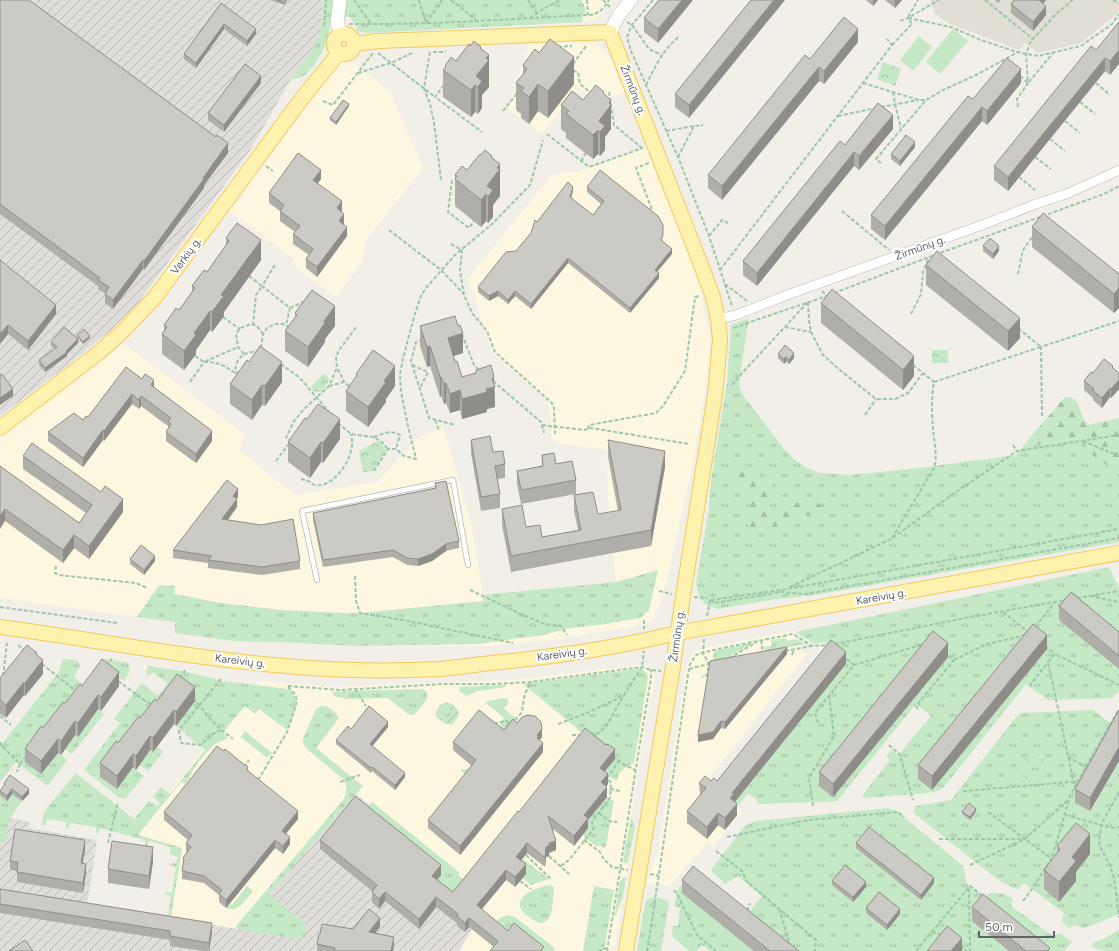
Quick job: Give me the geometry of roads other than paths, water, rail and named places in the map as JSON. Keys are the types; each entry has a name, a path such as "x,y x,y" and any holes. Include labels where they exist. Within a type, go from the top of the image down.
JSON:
{"main road":[{"path":"340,0 337,23 345,29 345,34 351,37 354,44 352,50 346,54 336,51 334,44 336,38 345,29"},
{"path":"354,44 379,41 610,32 619,15 631,0"},
{"name":"Žirmūnų g.","path":"610,32 709,285 718,319 720,340 715,395 626,951"},
{"name":"Verkių g.","path":"0,428 97,354 122,332 156,296 303,96 339,53"},
{"name":"Kareivių g.","path":"0,627 227,660 311,668 384,670 440,668 557,656 1119,553"}],"street":[{"name":"Žirmūnų g.","path":"718,319 736,315 1066,194 1119,170"}],"lane":[{"path":"317,580 302,511 453,480 468,565"}]}
